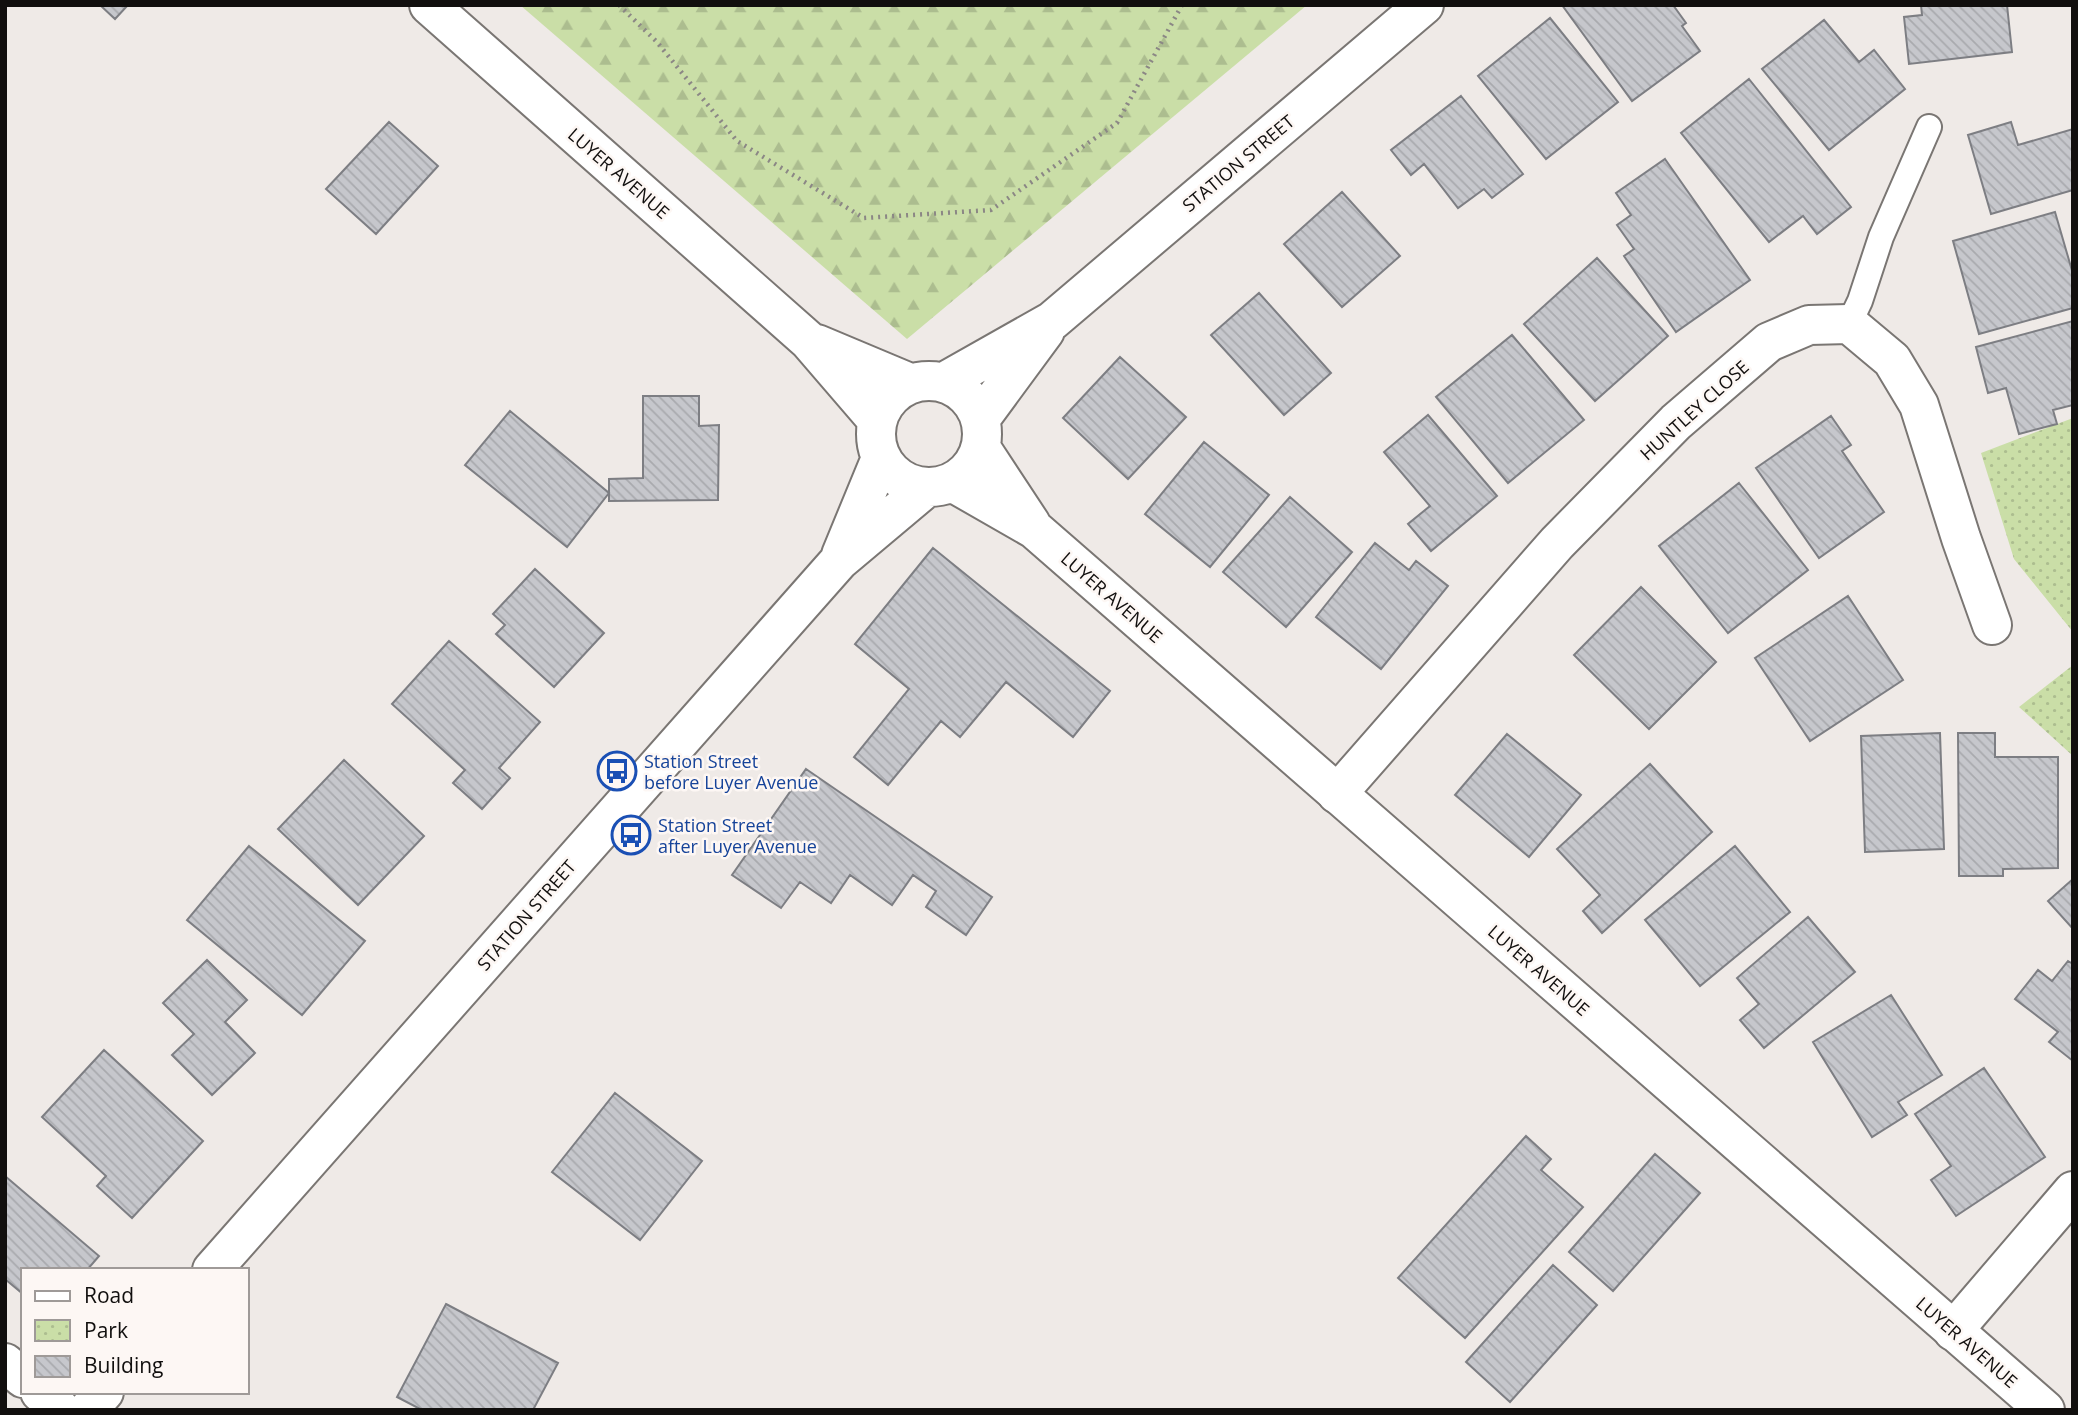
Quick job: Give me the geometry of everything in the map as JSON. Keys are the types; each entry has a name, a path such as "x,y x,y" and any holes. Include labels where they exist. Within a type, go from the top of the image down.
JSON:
{"street":[{"name":"LUYER AVENUE","path":"429,5 809,341 877,420"},
{"name":"STATION STREET","path":"927,383 1052,321 1424,5"},
{"name":"STATION STREET","path":"981,433 1052,321"},
{"path":"1849,324 1892,360 1919,405 1992,625"},
{"name":"HUNTLEY CLOSE","path":"1337,794 1557,543 1676,422 1769,342 1809,325 1849,324"},
{"name":"LUYER AVENUE","path":"809,341 927,383"},
{"path":"927,383 960,390 972,402 981,433 969,468 939,485 900,479 881,458 875,439 877,420 890,398 927,383"},
{"name":"LUYER AVENUE","path":"981,433 1034,529"},
{"name":"STATION STREET","path":"839,561 881,458"},
{"name":"LUYER AVENUE","path":"939,485 1034,529 2045,1410"},
{"name":"STATION STREET","path":"214,1268 839,561 939,485"},
{"path":"1953,1331 2073,1191"},
{"path":"5,1363 21,1376"},
{"path":"42,1394 61,1410"},
{"path":"89,1410 102,1394"}],"lane":[{"path":"1849,324 1860,301 1881,237 1929,127"}],"path":[{"path":"619,5 657,41 737,141 864,218 990,210 1117,123 1182,5"}],"green space":[{"path":"520,5 1307,5 907,339"},
{"path":"2073,418 2073,632 2014,559 1981,453"},
{"path":"2073,665 2073,756 2019,707"}],"building":[{"path":"100,5 128,5 115,19"},
{"path":"1562,5 1673,5 1686,23 1682,26 1700,51 1632,101"},
{"path":"1921,5 2007,5 2012,52 1909,64 1904,17 1922,15"},
{"path":"1550,18 1618,102 1546,159 1478,76"},
{"path":"1824,20 1859,62 1874,50 1905,89 1829,150 1762,69"},
{"path":"1749,79 1851,207 1817,234 1803,216 1769,242 1681,133"},
{"path":"1461,96 1523,174 1492,198 1484,189 1458,208 1424,164 1411,175 1391,150"},
{"path":"389,122 438,166 376,234 326,189"},
{"path":"2011,122 2018,145 2073,129 2073,190 1991,214 1968,135"},
{"path":"1665,159 1750,280 1676,332 1624,256 1634,249 1617,225 1631,215 1616,193"},
{"path":"1342,192 1400,256 1342,307 1284,244"},
{"path":"2055,212 2073,274 2073,308 1979,334 1953,241"},
{"path":"1597,258 1668,336 1595,401 1524,324"},
{"path":"1259,293 1331,373 1284,415 1211,335"},
{"path":"2073,321 2073,405 2053,410 2057,424 2019,434 2006,388 1988,393 1976,347"},
{"path":"1512,335 1584,420 1508,483 1436,397"},
{"path":"1120,357 1186,417 1128,479 1063,418"},
{"path":"643,396 699,396 699,426 719,425 718,500 609,501 609,479 643,478"},
{"path":"510,411 609,493 567,547 465,465"},
{"path":"1428,415 1497,496 1431,551 1408,524 1430,506 1384,452"},
{"path":"1831,416 1851,445 1842,451 1884,512 1819,558 1756,468"},
{"path":"1204,442 1269,495 1210,567 1145,514"},
{"path":"1739,483 1808,570 1728,633 1659,546"},
{"path":"1290,497 1352,552 1286,627 1223,572"},
{"path":"1375,543 1409,570 1416,561 1448,586 1381,669 1316,617"},
{"path":"933,548 1110,691 1073,737 1006,682 960,737 941,721 888,785 854,757 909,689 855,644"},
{"path":"535,569 604,633 554,687 496,634 505,625 493,614"},
{"path":"1641,587 1716,662 1649,729 1574,655"},
{"path":"1848,596 1903,680 1810,741 1755,658"},
{"path":"449,641 540,722 499,768 510,778 482,809 453,783 465,770 392,704"},
{"path":"1940,733 1944,849 1865,852 1861,736"},
{"path":"1958,733 1995,733 1995,757 2058,757 2058,868 2003,869 2003,876 1959,876"},
{"path":"1507,734 1581,795 1529,857 1455,795"},
{"path":"344,760 424,836 358,905 278,829"},
{"path":"1650,764 1712,832 1602,933 1583,911 1600,895 1557,849"},
{"path":"806,769 992,897 966,935 926,907 936,891 913,875 892,905 850,875 831,903 800,882 781,908 732,875"},
{"path":"249,846 365,941 302,1015 187,920"},
{"path":"1735,846 1790,912 1700,986 1645,920"},
{"path":"2073,879 2073,929 2048,901"},
{"path":"1808,917 1855,972 1764,1048 1740,1020 1759,1004 1737,978"},
{"path":"207,960 247,1000 225,1022 255,1053 212,1095 172,1055 194,1034 163,1003"},
{"path":"2068,961 2073,964 2073,1061 2049,1042 2058,1032 2015,999 2038,970 2052,981"},
{"path":"1891,995 1942,1075 1898,1102 1907,1115 1872,1137 1813,1042"},
{"path":"104,1050 203,1141 132,1218 97,1186 106,1176 42,1117"},
{"path":"1984,1068 2045,1157 1956,1216 1931,1180 1951,1166 1915,1114"},
{"path":"615,1093 702,1161 640,1240 552,1172"},
{"path":"1526,1136 1551,1159 1541,1170 1583,1207 1465,1338 1398,1278"},
{"path":"1655,1154 1700,1193 1613,1291 1569,1252"},
{"path":"5,1176 99,1256 89,1268 21,1268 21,1292 5,1279"},
{"path":"1553,1265 1597,1305 1510,1402 1466,1362"},
{"path":"446,1304 558,1363 533,1410 422,1410 397,1397"}],"place":[{"name":"Station Street before Luyer Avenue","path":"617,771"},
{"name":"Station Street after Luyer Avenue","path":"631,835"}]}
